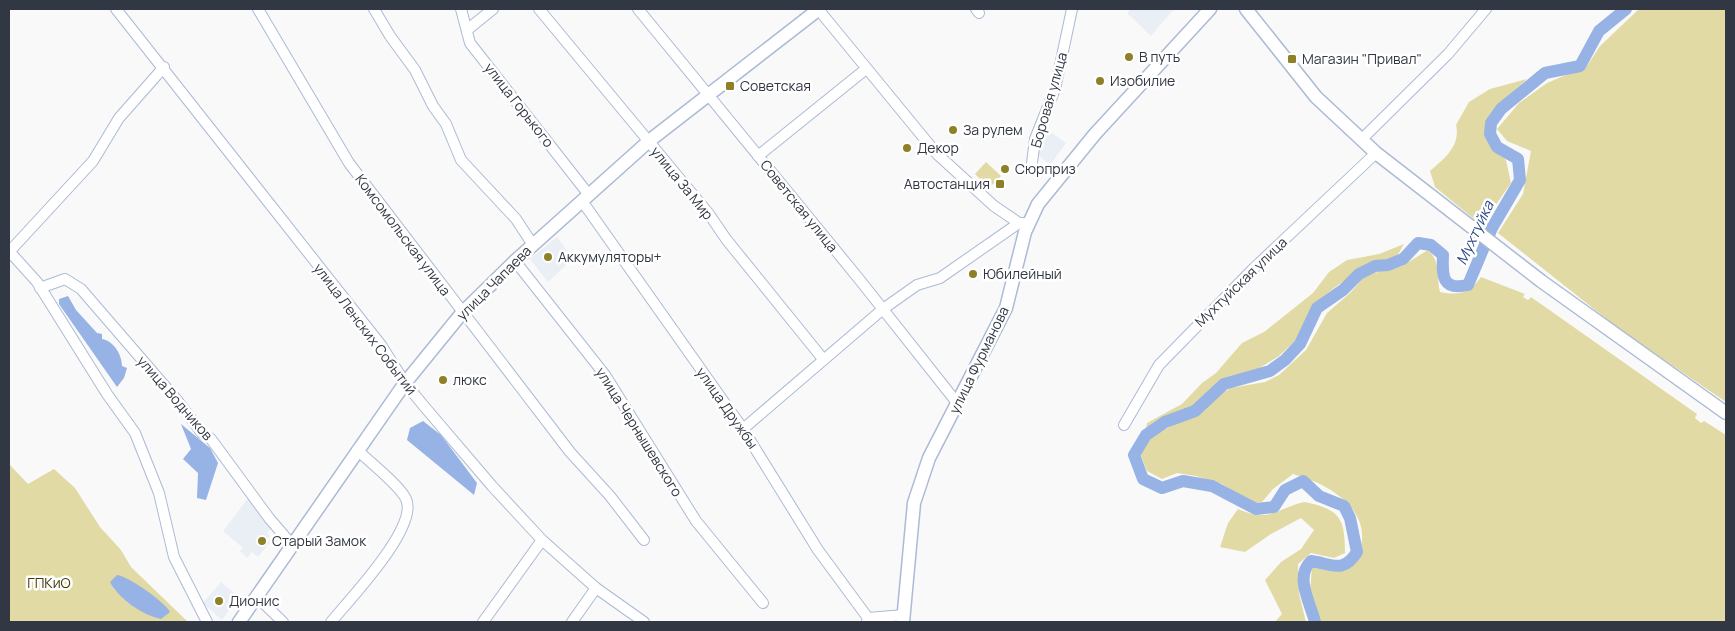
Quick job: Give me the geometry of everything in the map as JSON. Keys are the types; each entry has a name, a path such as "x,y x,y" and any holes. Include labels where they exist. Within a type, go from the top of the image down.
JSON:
{"main road":[{"name":"улица Чапаева","path":"239,622 258,598 357,450 405,383 462,313 515,261 649,141 818,9"},
{"name":"улица Фурманова","path":"904,618 914,503 929,458 1006,308 1024,223 1095,134 1210,9"},
{"path":"1246,9 1316,96 1376,153 1593,320 1726,412"}],"street":[{"name":"улица Ленских Событий","path":"116,9 164,67 287,228 380,345 405,383 492,486 542,540 596,588 644,622"},
{"name":"Комсомольская улица","path":"258,9 349,163 570,452 610,496 644,540"},
{"path":"374,9 390,36 415,70 433,106 446,124 461,160 516,219 533,245"},
{"name":"улица Горького","path":"461,9 470,43 585,198"},
{"path":"467,30 493,9"},
{"name":"улица За Мир","path":"539,9 649,141 823,359"},
{"name":"Советская улица","path":"638,9 883,309 958,404"},
{"path":"743,428 883,309 917,285 940,278 1024,223 994,206 937,154 818,9"},
{"name":"Боровая улица","path":"1032,163 1035,138 1055,89 1072,9"},
{"path":"1361,140 1448,54 1486,9"},
{"path":"164,67 119,118 93,161 9,251 24,265 40,288 107,394 135,433 159,493 174,557 208,622"},
{"path":"758,156 866,68"},
{"name":"Мухтуйская улица","path":"1124,425 1159,365 1248,275 1376,153"},
{"name":"улица Дружбы","path":"585,198 743,428 818,550 867,620"},
{"name":"улица Чернышевского","path":"515,261 605,375 696,521 763,603"},
{"name":"улица Водников","path":"40,288 65,279 81,289 176,399 202,433 211,439 263,511 293,546"},
{"path":"331,622 389,551 406,521 409,508 405,496 357,450"},
{"path":"483,622 542,540"},
{"path":"572,622 596,588"},
{"path":"258,598 283,622"},
{"path":"867,620 904,618"}],"shaded area":[{"path":"1131,9 1174,9 1151,36 1127,13"},
{"path":"1048,130 1066,143 1050,165 1036,153 1038,144"},
{"path":"557,237 573,259 548,282 530,259"},
{"path":"249,497 272,527 267,533 270,536 267,539 270,542 258,557 252,552 247,558 240,551 243,548 223,531"},
{"path":"221,582 239,597 222,620 203,603"}],"green space":[{"path":"1639,9 1726,9 1726,402 1623,332 1498,233 1523,194 1531,151 1507,141 1497,129 1519,103 1547,83 1587,66 1600,46"},
{"path":"1527,79 1500,104 1485,135 1506,160 1511,183 1488,216 1474,219 1435,187 1430,171 1446,157 1454,146 1457,133 1456,125 1469,102 1490,89"},
{"path":"986,162 1001,176 989,188 975,174"},
{"path":"1404,244 1396,258 1376,262 1361,268 1312,307 1298,338 1279,356 1258,369 1227,377 1191,407 1146,430 1147,423 1182,404 1202,383 1216,373 1242,343 1264,332 1313,293 1329,272 1347,260 1379,254"},
{"path":"1428,250 1435,259 1440,292 1453,294 1464,292 1473,287 1481,277 1525,294 1523,297 1528,300 1531,297 1697,414 1695,418 1701,423 1704,421 1726,435 1726,622 1320,622 1310,594 1312,566 1336,569 1350,567 1359,556 1361,547 1362,533 1359,520 1343,499 1319,484 1293,474 1273,489 1262,502 1252,503 1222,484 1196,476 1177,473 1162,479 1147,471 1140,454 1150,437 1203,410 1215,397 1231,388 1265,382 1279,375 1306,350 1327,313 1350,293 1366,275 1402,266"},
{"name":"ГПКиО","path":"9,464 28,484 54,469 75,488 100,527 121,550 131,567 188,622 9,622","holes":["134,583 163,604 154,617 134,607 114,589"]},
{"path":"1304,502 1326,508 1338,517 1344,531 1345,553 1334,558 1311,553 1298,564 1299,594 1306,622 1275,622 1282,614 1265,580 1281,562 1301,549 1314,530 1301,518 1271,534 1245,552 1220,547 1228,523 1238,509 1258,515 1265,515"}],"water":[{"path":"68,296 76,310 97,333 102,334 102,339 114,346 119,353 122,366 127,368 124,378 117,387 59,304 59,299"},
{"path":"423,421 441,435 477,483 474,495 407,440 410,428"},
{"path":"181,424 210,448 218,463 206,500 197,498 198,473 183,459 191,449"},
{"path":"117,575 146,590 170,612 161,619 139,610 125,600 110,582"}],"waterway":[{"name":"Мухтуйка","path":"1315,622 1305,591 1304,575 1306,567 1311,561 1337,566 1342,565 1352,559 1357,552 1350,518 1344,506 1319,496 1303,481 1285,490 1274,507 1256,509 1212,486 1183,481 1162,488 1143,479 1134,455 1146,435 1165,422 1195,411 1224,384 1270,371 1285,360 1300,344 1317,308 1343,290 1359,274 1375,266 1388,265 1403,259 1418,243 1431,245 1443,255 1444,275 1448,284 1453,286 1468,285 1492,228 1520,180 1518,159 1497,147 1490,134 1491,123 1501,109 1545,73 1580,66 1599,31 1626,9"}],"place":[{"name":"В путь","path":"1129,57"},
{"name":"Магазин \"Привал\"","path":"1292,59"},
{"name":"Изобилие","path":"1100,81"},
{"name":"Советская","path":"730,86"},
{"name":"За рулем","path":"953,130"},
{"name":"Декор","path":"907,148"},
{"name":"Сюрприз","path":"1005,169"},
{"name":"Автостанция","path":"1000,184"},
{"name":"Аккумуляторы+","path":"548,257"},
{"name":"Юбилейный","path":"973,274"},
{"name":"люкс","path":"443,380"},
{"name":"Старый Замок","path":"262,541"},
{"name":"Дионис","path":"219,601"}]}
